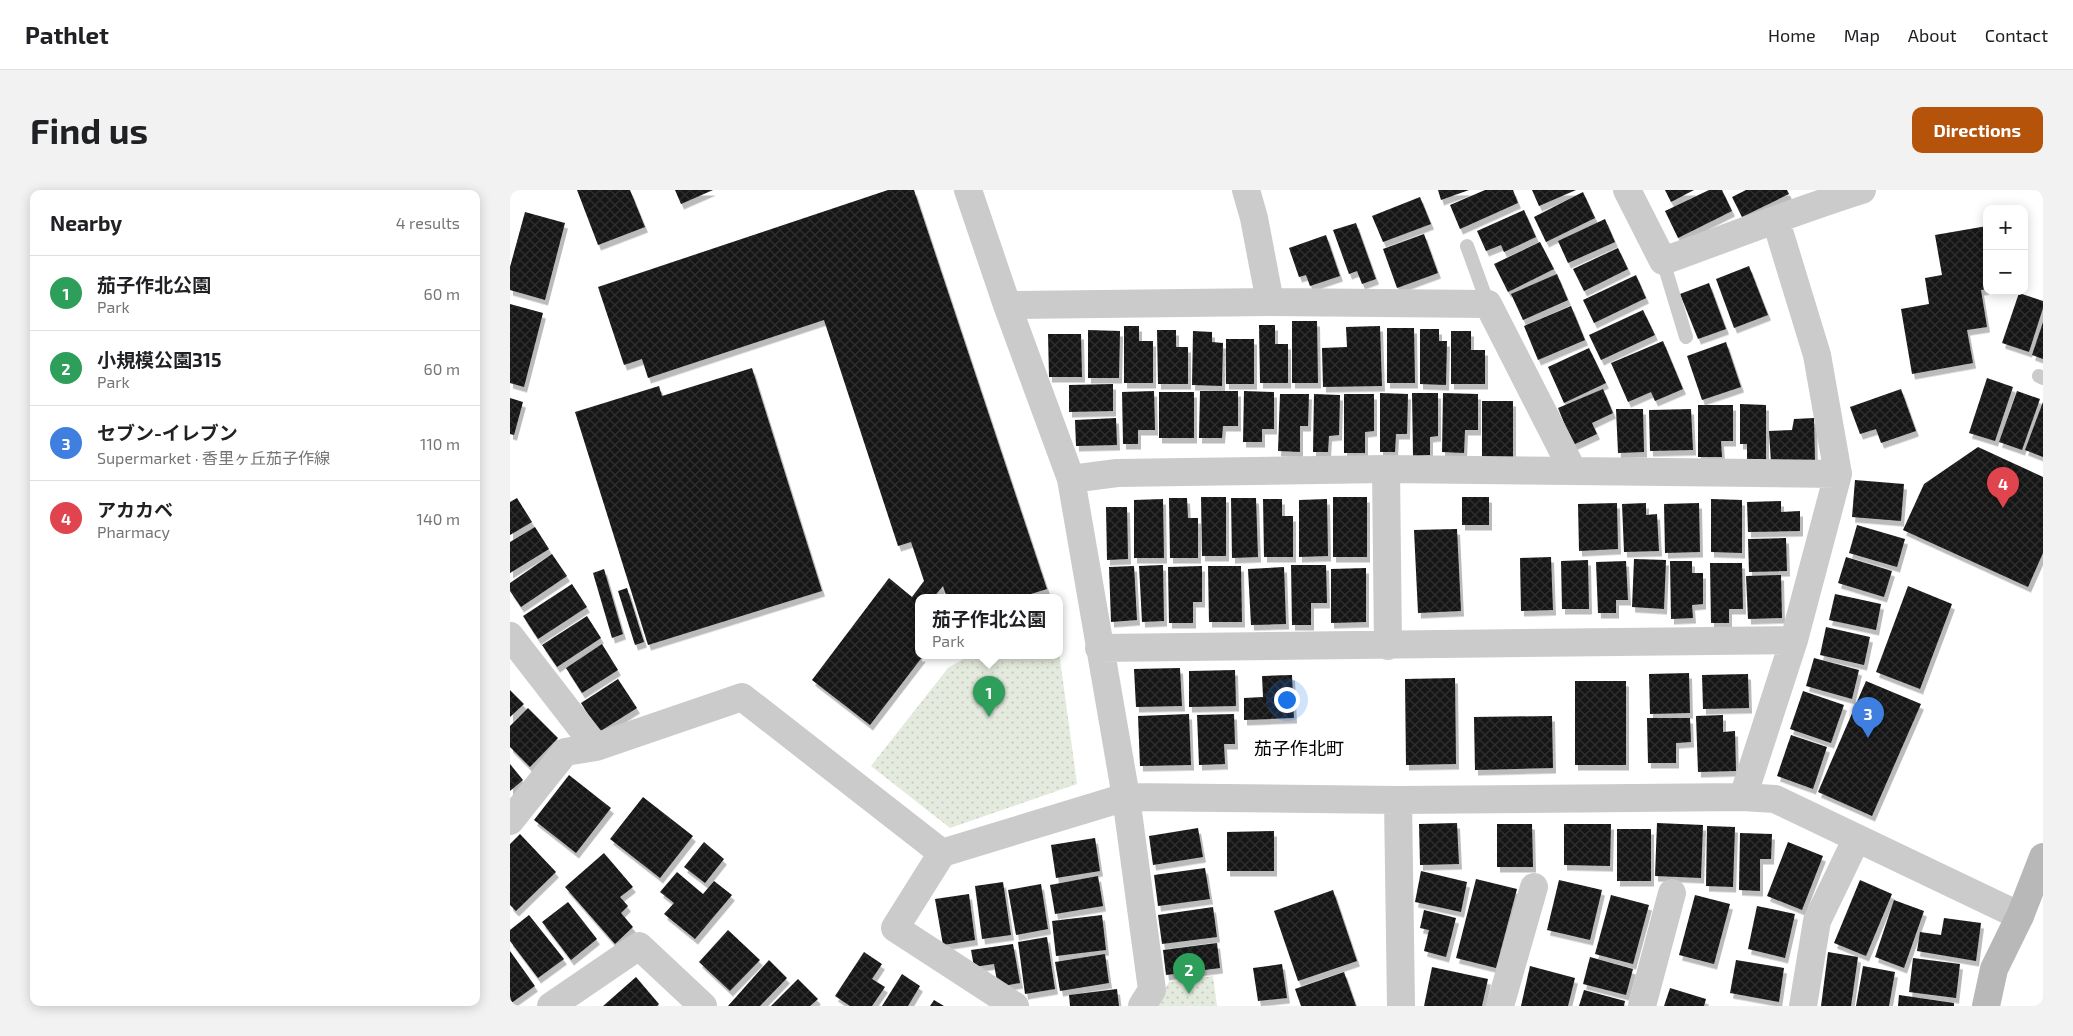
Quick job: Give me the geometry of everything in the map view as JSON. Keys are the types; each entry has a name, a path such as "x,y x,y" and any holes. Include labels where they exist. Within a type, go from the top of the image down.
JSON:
{"street":[{"path":"968,190 1007,305 1071,479 1126,797 1152,990 1142,1006"},
{"path":"1246,190 1254,218 1270,302"},
{"path":"1627,190 1663,261 1776,221 1819,196 1862,190"},
{"path":"1743,797 1794,640 1838,474 1817,355 1776,221"},
{"path":"1007,305 1270,302 1488,304 1572,471"},
{"path":"1071,479 1117,473 1386,469 1838,474"},
{"path":"1386,469 1388,646"},
{"path":"510,636 596,747"},
{"path":"1099,648 1794,640"},
{"path":"510,821 565,752 596,747 742,697 942,853"},
{"path":"1015,1006 895,928 942,853 1126,797 1398,800 1743,797 1775,799 2020,916"},
{"path":"1398,800 1403,1006"},
{"path":"1803,1006 1817,921 1857,838"},
{"path":"1986,1006 1994,969 2020,916 2043,857"},
{"path":"1500,1006 1534,887"},
{"path":"1642,1006 1672,893"},
{"path":"552,1006 639,946 703,1006"}],"lane":[{"path":"1467,246 1488,304"},
{"path":"1663,261 1686,337"}],"shaded area":[{"path":"964,659 1060,659 1077,784 950,828 871,766 948,668"},
{"path":"1213,976 1217,1006 1155,1006 1169,982"}],"building":[{"path":"577,190 630,190 645,227 598,245"},
{"path":"675,190 713,190 681,204"},
{"path":"888,190 914,190 1047,589 1031,594 946,594 943,586 936,594 915,594 915,659 921,659 870,725 812,680 889,578 912,597 924,581 911,542 898,546 824,320 648,378 642,359 624,365 598,287"},
{"path":"1438,190 1469,190 1441,200"},
{"path":"1485,190 1513,190 1518,203 1460,229 1450,205"},
{"path":"1532,190 1576,190 1539,206"},
{"path":"1665,190 1694,190 1671,202"},
{"path":"1709,190 1722,190 1732,211 1678,238 1665,211"},
{"path":"1746,190 1787,190 1789,194 1742,217 1732,197"},
{"path":"1583,192 1595,218 1546,242 1534,217"},
{"path":"1420,197 1431,224 1383,242 1372,216"},
{"path":"1524,210 1536,237 1504,252 1501,245 1486,251 1477,231"},
{"path":"525,212 565,223 545,300 510,290 510,267"},
{"path":"1605,219 1615,242 1568,263 1558,241"},
{"path":"1356,223 1376,279 1362,284 1357,271 1349,274 1333,230"},
{"path":"1983,227 1983,290 1981,290 1987,327 1967,330 1973,363 1912,374 1901,309 1929,304 1925,278 1942,275 1935,235"},
{"path":"1424,234 1438,273 1397,288 1383,249"},
{"path":"1326,235 1340,276 1310,286 1306,275 1299,277 1289,248"},
{"path":"1540,242 1554,269 1508,292 1494,264"},
{"path":"1618,248 1628,269 1584,291 1573,269"},
{"path":"1749,266 1768,315 1734,328 1716,279"},
{"path":"1557,274 1568,300 1523,320 1511,294"},
{"path":"1636,275 1646,298 1594,323 1583,300"},
{"path":"1709,283 1726,329 1698,339 1680,294"},
{"path":"2018,295 2025,295 2043,301 2043,308 2029,352 2002,343"},
{"path":"510,304 543,313 524,387 510,383"},
{"path":"1571,306 1585,340 1538,360 1524,326"},
{"path":"1643,310 1655,335 1601,360 1589,335"},
{"path":"1292,321 1317,321 1318,383 1292,383"},
{"path":"2043,322 2043,359 2032,355"},
{"path":"1259,325 1275,325 1275,344 1288,344 1288,383 1260,383"},
{"path":"1124,326 1139,326 1139,341 1153,341 1153,383 1124,383"},
{"path":"1380,326 1382,386 1323,387 1322,348 1347,347 1346,327"},
{"path":"1387,328 1414,328 1415,383 1387,383"},
{"path":"1420,329 1439,329 1439,341 1447,341 1446,385 1420,384"},
{"path":"1088,330 1120,331 1119,378 1088,378"},
{"path":"1157,330 1176,330 1176,347 1188,347 1188,384 1158,384"},
{"path":"1193,331 1212,332 1212,342 1223,343 1222,386 1192,385"},
{"path":"1451,331 1471,331 1471,350 1485,350 1485,384 1451,384"},
{"path":"1048,334 1081,334 1082,377 1049,377"},
{"path":"1226,339 1254,339 1254,384 1226,384"},
{"path":"1663,341 1683,389 1655,401 1651,392 1628,402 1611,363"},
{"path":"1726,342 1741,387 1702,400 1687,356"},
{"path":"1589,348 1606,383 1564,403 1548,367"},
{"path":"752,368 822,591 648,645 575,412 659,386 662,396"},
{"path":"1987,378 2013,387 1995,441 1969,433"},
{"path":"1113,384 1113,411 1069,412 1069,385"},
{"path":"1603,389 1613,413 1592,423 1597,434 1573,445 1558,408"},
{"path":"1901,389 1916,431 1881,443 1876,429 1860,434 1850,407"},
{"path":"1154,391 1155,430 1138,430 1138,444 1123,444 1122,392"},
{"path":"1200,391 1238,391 1238,426 1223,426 1222,438 1199,438"},
{"path":"1244,391 1274,392 1274,429 1262,429 1262,442 1243,442"},
{"path":"2017,391 2040,399 2022,450 1999,442"},
{"path":"1159,392 1194,392 1194,438 1159,438"},
{"path":"1380,393 1408,394 1407,434 1396,434 1395,452 1380,452"},
{"path":"1412,393 1438,393 1438,436 1430,437 1430,455 1413,456"},
{"path":"1443,393 1478,394 1478,430 1465,430 1464,453 1442,452"},
{"path":"1280,394 1309,394 1308,426 1300,426 1300,452 1278,451"},
{"path":"1314,394 1340,395 1339,435 1329,436 1328,452 1313,452"},
{"path":"1344,394 1374,394 1374,431 1365,432 1365,453 1344,453"},
{"path":"510,398 523,402 514,435 510,434"},
{"path":"1482,401 1513,401 1513,457 1482,457"},
{"path":"2043,402 2043,457 2025,450"},
{"path":"1740,404 1766,405 1766,464 1747,464 1747,444 1740,444"},
{"path":"1698,405 1733,405 1733,441 1721,441 1722,457 1698,457"},
{"path":"1616,409 1643,409 1644,452 1618,453"},
{"path":"1691,409 1693,450 1650,451 1649,410"},
{"path":"1116,418 1117,445 1076,446 1075,420"},
{"path":"1814,418 1815,462 1771,463 1769,431 1792,430 1794,419"},
{"path":"1978,447 2043,477 2043,553 2028,587 1903,530 1924,484"},
{"path":"1855,480 1904,484 1901,521 1852,517"},
{"path":"1201,497 1226,497 1226,556 1202,556"},
{"path":"1333,497 1367,497 1367,557 1333,557"},
{"path":"1462,497 1489,497 1489,525 1462,525"},
{"path":"517,498 532,522 510,535 510,502"},
{"path":"1169,498 1187,498 1188,518 1198,518 1198,558 1170,558"},
{"path":"1231,498 1256,498 1258,557 1232,558"},
{"path":"1163,499 1164,558 1134,558 1134,500"},
{"path":"1263,499 1282,499 1282,516 1293,516 1293,557 1264,557"},
{"path":"1327,499 1328,556 1299,557 1299,500"},
{"path":"1711,499 1742,500 1742,553 1711,552"},
{"path":"1781,501 1781,512 1800,511 1800,531 1748,532 1747,502"},
{"path":"1617,503 1618,549 1579,551 1578,504"},
{"path":"1646,503 1646,515 1657,514 1659,551 1624,552 1622,504"},
{"path":"1699,503 1700,552 1665,553 1664,504"},
{"path":"1106,507 1127,507 1128,559 1107,560"},
{"path":"1857,525 1905,539 1897,567 1849,553"},
{"path":"535,527 549,549 510,573 510,542"},
{"path":"1457,529 1461,611 1418,613 1414,530"},
{"path":"1786,538 1787,571 1749,572 1748,539"},
{"path":"552,554 567,576 521,607 510,591 510,583"},
{"path":"1551,557 1553,610 1521,611 1520,558"},
{"path":"1846,557 1892,571 1884,597 1838,583"},
{"path":"1634,559 1666,560 1664,609 1632,607"},
{"path":"1588,560 1589,609 1562,609 1561,561"},
{"path":"1626,561 1628,600 1616,600 1616,613 1598,613 1596,562"},
{"path":"1670,561 1692,561 1692,573 1703,573 1703,604 1692,605 1693,618 1671,619"},
{"path":"1710,563 1742,563 1743,609 1729,609 1729,623 1711,623"},
{"path":"1163,565 1164,621 1142,622 1139,566"},
{"path":"1291,565 1326,565 1327,603 1311,603 1311,625 1292,625"},
{"path":"1134,566 1137,620 1111,622 1109,567"},
{"path":"1202,566 1202,602 1193,602 1193,623 1169,623 1168,567"},
{"path":"1208,566 1241,566 1242,622 1209,622"},
{"path":"1284,567 1286,624 1251,625 1248,569"},
{"path":"1366,568 1366,622 1331,623 1331,569"},
{"path":"604,569 623,634 612,638 593,573"},
{"path":"1781,575 1782,618 1748,619 1746,576"},
{"path":"572,584 587,607 538,639 523,616"},
{"path":"1908,586 1952,604 1920,689 1876,672"},
{"path":"627,588 644,642 635,645 618,591"},
{"path":"1835,594 1881,604 1876,630 1829,620"},
{"path":"587,616 601,638 557,667 542,645"},
{"path":"1826,627 1870,637 1864,665 1820,655"},
{"path":"602,644 618,670 582,693 566,668"},
{"path":"1814,658 1859,670 1852,699 1806,686"},
{"path":"1180,668 1182,706 1136,707 1134,669"},
{"path":"1235,670 1236,706 1189,707 1189,671"},
{"path":"1689,673 1690,713 1650,714 1649,674"},
{"path":"1748,674 1749,708 1703,709 1702,675"},
{"path":"1292,675 1294,718 1244,720 1244,698 1263,697 1262,676"},
{"path":"1455,678 1456,764 1406,765 1405,679"},
{"path":"618,679 637,708 599,732 581,703"},
{"path":"1575,681 1626,681 1626,765 1575,765"},
{"path":"1866,681 1921,704 1872,816 1818,792"},
{"path":"510,690 524,704 510,717"},
{"path":"1803,691 1844,705 1831,743 1790,729"},
{"path":"528,708 558,738 530,767 510,747 510,726"},
{"path":"1189,714 1191,765 1140,766 1138,716"},
{"path":"1234,714 1235,744 1224,744 1225,764 1199,765 1197,715"},
{"path":"1723,715 1723,732 1735,731 1736,771 1698,772 1696,716"},
{"path":"1552,716 1553,768 1475,770 1474,717"},
{"path":"1647,718 1690,718 1691,742 1676,743 1676,763 1648,763"},
{"path":"1791,735 1827,747 1813,789 1777,776"},
{"path":"510,764 523,780 510,791"},
{"path":"569,775 611,808 576,853 534,820"},
{"path":"643,797 693,836 660,878 610,839"},
{"path":"1457,823 1459,864 1420,865 1419,824"},
{"path":"1657,823 1703,825 1701,878 1655,876"},
{"path":"1497,824 1532,824 1533,867 1497,867"},
{"path":"1564,824 1611,824 1610,866 1564,865"},
{"path":"1707,826 1735,827 1733,887 1706,886"},
{"path":"1198,828 1203,857 1153,865 1149,836"},
{"path":"1617,829 1651,829 1651,881 1617,881"},
{"path":"1274,831 1274,871 1227,871 1227,832"},
{"path":"1740,833 1772,834 1771,859 1760,859 1760,891 1739,890"},
{"path":"520,834 556,872 516,911 510,905 510,844"},
{"path":"1095,838 1100,871 1056,878 1051,845"},
{"path":"704,842 724,859 705,883 684,867"},
{"path":"1788,842 1823,856 1802,910 1767,896"},
{"path":"604,853 633,887 620,897 628,906 621,913 633,927 615,944 565,887"},
{"path":"1205,868 1210,899 1158,906 1154,875"},
{"path":"1421,871 1467,882 1461,912 1415,902"},
{"path":"677,872 703,894 714,881 732,895 695,939 664,914 674,903 660,892"},
{"path":"1098,876 1103,906 1055,914 1050,885"},
{"path":"1476,879 1517,889 1496,968 1456,958"},
{"path":"1559,880 1602,890 1590,940 1547,930"},
{"path":"1860,880 1892,894 1866,956 1834,943"},
{"path":"1003,882 1011,935 982,939 975,886"},
{"path":"1041,884 1048,929 1016,935 1008,890"},
{"path":"1333,890 1357,961 1298,981 1274,911"},
{"path":"969,894 975,940 943,945 935,899"},
{"path":"1611,895 1649,905 1633,964 1595,954"},
{"path":"1695,895 1730,904 1714,964 1679,955"},
{"path":"1894,900 1924,911 1904,968 1875,957"},
{"path":"568,902 597,939 571,960 542,922"},
{"path":"1757,906 1795,914 1785,958 1748,949"},
{"path":"1213,907 1217,937 1162,944 1158,915"},
{"path":"1424,910 1456,918 1446,957 1424,951 1429,930 1420,928"},
{"path":"529,915 564,959 538,978 510,941 510,930"},
{"path":"1102,915 1106,950 1056,956 1052,921"},
{"path":"1944,918 1981,923 1976,961 1917,951 1920,932 1941,935"},
{"path":"728,930 760,960 730,991 699,962"},
{"path":"1047,937 1055,989 1025,994 1018,942"},
{"path":"1217,943 1220,968 1166,975 1163,950"},
{"path":"1013,944 1020,983 998,987 994,964 974,967 971,950"},
{"path":"510,951 535,986 510,1004"},
{"path":"864,952 882,964 872,979 885,987 872,1006 850,1006 835,996"},
{"path":"1828,952 1858,957 1851,1006 1821,1006"},
{"path":"1105,954 1109,983 1060,991 1055,962"},
{"path":"1590,957 1633,969 1626,995 1583,984"},
{"path":"1913,958 1960,964 1956,998 1909,992"},
{"path":"769,960 787,978 760,1006 728,1006"},
{"path":"1736,960 1784,968 1779,1002 1730,993"},
{"path":"1282,964 1287,998 1258,1001 1253,968"},
{"path":"1530,966 1575,978 1568,1006 1521,1006"},
{"path":"1863,966 1895,972 1889,1006 1856,1006"},
{"path":"1432,967 1488,979 1482,1006 1424,1006"},
{"path":"1344,972 1356,1006 1301,1006 1295,989"},
{"path":"902,974 920,986 908,1006 882,1006"},
{"path":"636,977 659,1004 657,1006 603,1006"},
{"path":"798,979 818,999 810,1006 771,1006"},
{"path":"1670,988 1706,999 1704,1006 1664,1006"},
{"path":"1117,989 1119,1006 1070,1006 1069,995"},
{"path":"1584,990 1625,1001 1624,1006 1579,1006"},
{"path":"1899,995 1954,1003 1954,1006 1898,1006"},
{"path":"934,1000 944,1006 930,1006"}],"place":[{"name":"アカカベ","path":"2003,508"},
{"name":"茄子作北公園","path":"989,717"},
{"name":"セブン-イレブン","path":"1868,738"},
{"name":"小規模公園315","path":"1189,994"}],"district":[{"name":"茄子作北町","path":"1299,748"}]}
